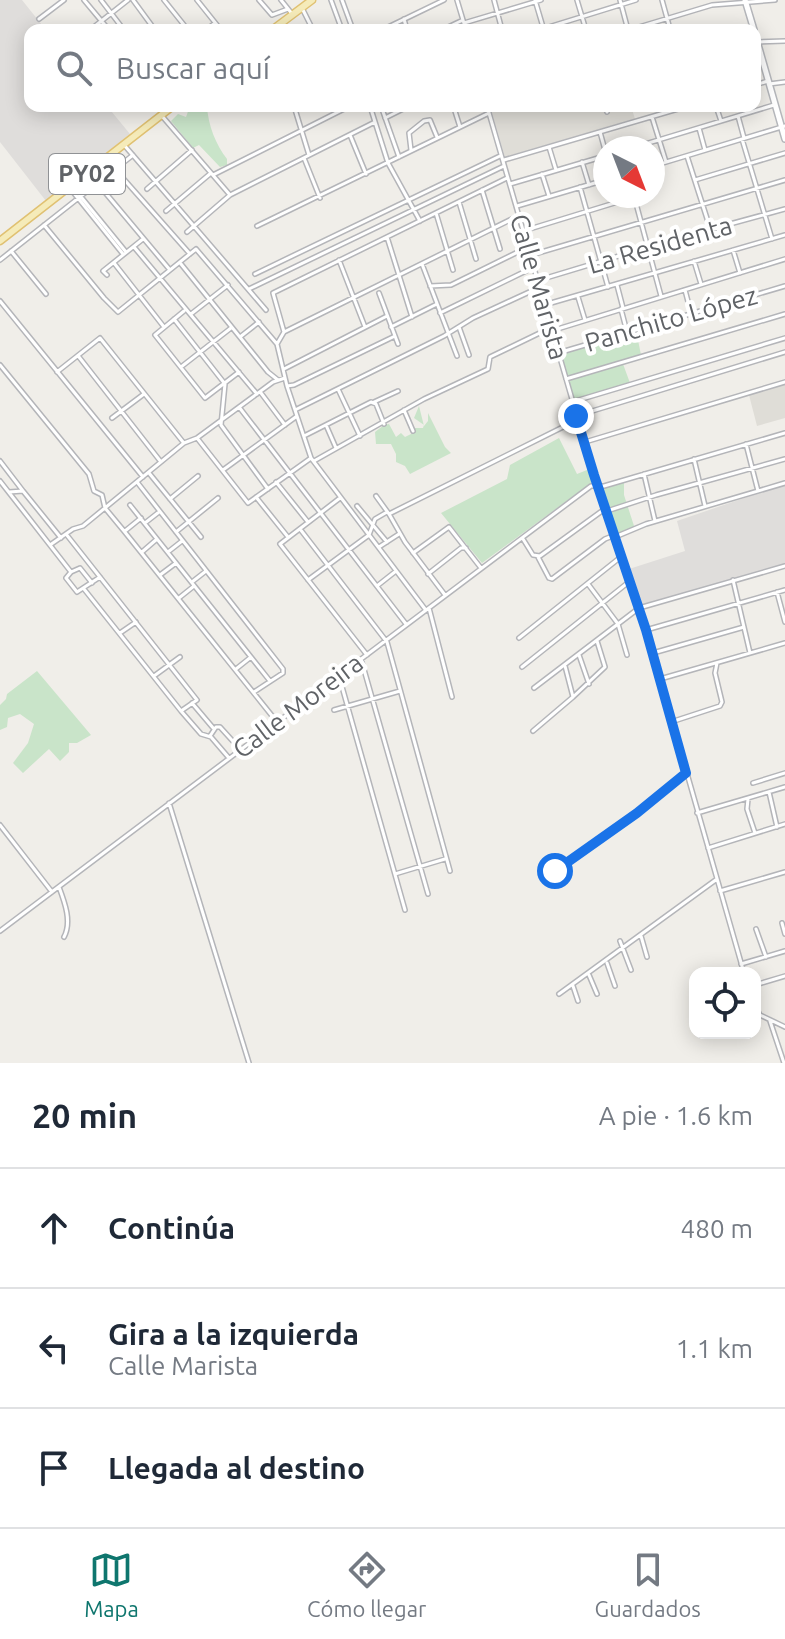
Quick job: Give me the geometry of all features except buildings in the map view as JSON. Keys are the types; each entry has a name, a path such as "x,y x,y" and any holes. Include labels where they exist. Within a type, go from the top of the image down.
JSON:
{"main road":[{"path":"278,24 290,12 312,0"},
{"name":"PY02","path":"0,241 38,215 165,112"}],"street":[{"path":"53,0 58,5"},
{"path":"39,19 64,0"},
{"path":"84,0 104,24"},
{"path":"101,0 119,24"},
{"path":"97,24 130,0 150,24"},
{"path":"164,0 183,24"},
{"path":"197,0 215,23"},
{"path":"259,0 272,15 290,12 281,0"},
{"path":"331,0 340,24"},
{"path":"342,0 351,24"},
{"path":"394,24 444,0"},
{"path":"457,0 464,24"},
{"path":"494,0 500,24"},
{"path":"456,24 541,0"},
{"path":"577,0 584,24"},
{"path":"560,24 620,2 636,0"},
{"path":"662,0 668,24"},
{"path":"704,0 705,6"},
{"path":"649,24 705,6 745,0 775,0"},
{"path":"745,0 752,24"},
{"path":"535,1 541,24"},
{"path":"620,2 626,24"},
{"path":"302,8 310,24"},
{"path":"404,19 405,24"},
{"path":"761,42 785,41"},
{"path":"761,55 785,139"},
{"path":"761,84 785,82"},
{"path":"761,109 775,105"},
{"path":"295,112 320,198"},
{"path":"166,211 212,174 338,112"},
{"path":"372,112 388,163 420,221"},
{"path":"383,112 399,157"},
{"path":"385,118 397,112"},
{"path":"455,112 460,127"},
{"path":"255,274 409,199 502,158 668,112"},
{"path":"718,112 721,121"},
{"path":"665,138 751,112"},
{"path":"257,226 488,114"},
{"name":"Calle Marista","path":"488,114 584,442 653,653 742,967"},
{"path":"161,115 230,195"},
{"path":"738,116 772,239"},
{"path":"652,117 658,136"},
{"path":"411,150 409,133 424,121 430,120 437,137"},
{"path":"187,232 230,195 375,122"},
{"path":"665,159 666,162 783,126"},
{"path":"699,128 705,150"},
{"path":"600,132 601,136"},
{"path":"350,135 366,174"},
{"path":"123,144 266,310"},
{"path":"549,147 556,170"},
{"path":"147,189 192,150"},
{"path":"695,180 785,153"},
{"path":"0,260 133,155"},
{"path":"687,156 711,231"},
{"path":"510,184 593,158"},
{"path":"106,159 190,254"},
{"path":"106,159 109,174"},
{"path":"582,162 589,185"},
{"path":"249,289 504,166"},
{"path":"542,174 549,196"},
{"path":"284,332 273,293 508,178"},
{"path":"528,256 785,180"},
{"path":"97,183 170,270"},
{"path":"516,207 593,184"},
{"path":"71,186 125,253"},
{"path":"580,187 608,287"},
{"path":"482,190 500,249"},
{"path":"459,202 476,259"},
{"path":"522,231 599,208"},
{"path":"637,208 661,296"},
{"name":"La Residenta","path":"536,281 785,209"},
{"path":"436,213 453,270"},
{"path":"277,344 284,332 518,216"},
{"path":"44,225 118,312 196,249 205,258 277,344 287,386 312,460 427,609 452,697"},
{"path":"544,305 785,235"},
{"path":"387,237 412,317"},
{"path":"107,275 103,271 143,239"},
{"path":"356,239 360,250"},
{"path":"134,247 184,311 191,314 285,425"},
{"path":"430,286 451,285 526,248"},
{"path":"205,258 215,249"},
{"path":"733,250 740,273"},
{"path":"11,251 46,294"},
{"path":"197,438 248,503 312,460 488,369 490,357 551,330 785,259"},
{"path":"339,260 365,327"},
{"path":"694,261 701,285"},
{"path":"114,263 164,327"},
{"path":"180,263 278,380"},
{"path":"422,264 457,356"},
{"path":"440,313 532,268"},
{"path":"224,281 234,272"},
{"path":"617,284 627,332"},
{"path":"191,314 228,285"},
{"name":"Panchito López","path":"558,353 785,286"},
{"path":"295,410 538,288"},
{"path":"685,290 691,314"},
{"path":"379,293 398,344"},
{"path":"578,296 585,320"},
{"path":"0,301 143,477"},
{"path":"391,327 437,304"},
{"path":"184,311 155,335 205,398 239,372"},
{"path":"566,379 785,314"},
{"path":"283,371 287,366 387,316"},
{"path":"174,319 225,384 220,420 225,433 268,489"},
{"path":"240,337 259,322"},
{"path":"181,367 232,327"},
{"path":"459,327 469,355"},
{"path":"287,386 395,336"},
{"path":"57,372 100,338 184,443"},
{"path":"572,402 785,338"},
{"path":"308,580 369,535 375,519 577,418 785,352"},
{"path":"79,356 161,462"},
{"path":"0,365 89,474 94,491 102,495 105,508 277,722"},
{"path":"50,545 83,526 184,443 197,438 258,393 285,378"},
{"path":"584,442 785,382"},
{"path":"337,388 360,436"},
{"path":"304,436 398,391"},
{"path":"112,418 144,394"},
{"path":"374,402 384,424"},
{"path":"239,407 406,624"},
{"path":"404,410 413,431"},
{"path":"223,471 297,416"},
{"path":"326,425 337,449"},
{"name":"Calle Moreira","path":"0,931 581,493 598,485 604,486 785,433"},
{"path":"746,444 758,491"},
{"path":"694,459 705,506"},
{"path":"537,557 606,510 785,459"},
{"path":"0,461 61,538"},
{"path":"149,473 201,537"},
{"path":"644,474 655,521"},
{"path":"170,499 198,476"},
{"path":"0,481 71,572"},
{"path":"137,482 283,669 283,673 254,692"},
{"path":"276,482 308,522"},
{"path":"522,538 552,579 601,542 615,536 655,521 785,483"},
{"path":"9,492 23,491"},
{"path":"376,496 412,553 445,595"},
{"path":"256,497 288,537"},
{"path":"176,532 218,498"},
{"path":"341,498 280,544 367,655"},
{"path":"130,505 270,681"},
{"path":"357,506 387,542"},
{"path":"145,523 159,512"},
{"path":"124,531 141,518"},
{"path":"412,553 449,527 481,568"},
{"path":"300,529 386,640 450,871"},
{"path":"379,547 399,533"},
{"path":"66,534 197,700 181,711"},
{"path":"141,553 157,539"},
{"path":"168,552 182,541"},
{"path":"428,574 461,548 466,548"},
{"path":"519,638 622,556"},
{"path":"159,575 176,563"},
{"path":"534,688 639,608 785,566"},
{"path":"92,583 81,569 71,572 67,581 76,592 84,589 92,583 100,577"},
{"path":"179,598 206,571"},
{"path":"377,586 396,571"},
{"path":"733,580 750,653"},
{"path":"522,667 630,581"},
{"path":"588,584 618,624 627,655"},
{"path":"84,589 181,711 201,734 210,736 229,758"},
{"path":"646,630 785,590"},
{"path":"777,592 785,622"},
{"path":"120,633 136,622"},
{"path":"653,653 744,627"},
{"path":"533,731 605,667 597,641"},
{"path":"660,679 785,643"},
{"path":"579,655 589,684"},
{"path":"154,676 180,657"},
{"path":"236,669 251,657"},
{"path":"361,659 428,894"},
{"path":"671,722 708,711 722,702 715,673 717,663"},
{"path":"565,666 573,697"},
{"path":"339,676 405,910"},
{"path":"334,710 400,691"},
{"path":"192,703 214,729"},
{"path":"210,736 214,729 220,727 240,750"},
{"path":"555,871 637,813 686,773"},
{"path":"753,783 785,773"},
{"path":"697,813 785,787"},
{"path":"769,792 777,827"},
{"path":"748,798 747,809 755,833"},
{"path":"169,803 249,1063"},
{"path":"708,848 785,824"},
{"path":"0,825 52,892"},
{"path":"395,874 446,858"},
{"path":"720,891 785,872"},
{"path":"559,994 717,879"},
{"path":"59,887 69,929 64,937"},
{"path":"782,923 785,934"},
{"path":"756,929 766,957"},
{"path":"641,936 647,957"},
{"path":"620,941 631,970"},
{"path":"741,964 785,951"},
{"path":"606,961 615,986"},
{"path":"588,974 597,994"},
{"path":"761,983 785,976"},
{"path":"572,985 578,1001"},
{"path":"761,1016 785,1027"},
{"path":"770,1021 784,1063"}],"shaded area":[{"path":"0,0 22,0 41,24 24,24 24,112 112,112 130,134 46,201 0,142"},
{"path":"492,112 633,112 635,119 505,157"},
{"path":"785,384 785,418 757,426 749,395"},
{"path":"785,484 785,565 642,608 629,569 685,551 677,521"}],"green space":[{"path":"188,112 208,112 227,165 220,167 199,145 193,148 171,121 178,114 186,117"},
{"path":"640,329 637,335 641,355 568,377 560,354"},
{"path":"623,364 630,383 573,400 568,381"},
{"path":"419,406 424,425 414,418"},
{"path":"428,413 451,453 410,474 405,466 396,462 391,444 376,444 375,432 384,425 389,424 396,437 401,433 405,437 428,421"},
{"path":"559,438 577,474 592,468 594,481 482,563 441,513 507,479 510,465"},
{"path":"624,481 624,495 635,529 616,536 601,488"},
{"path":"37,671 91,735 77,743 69,743 69,752 60,761 49,749 23,773 13,763 28,743 34,724 20,714 8,718 7,727 0,730 0,705 7,694"}],"route":[{"path":"555,871 637,813 686,773 646,630 576,416"}]}
